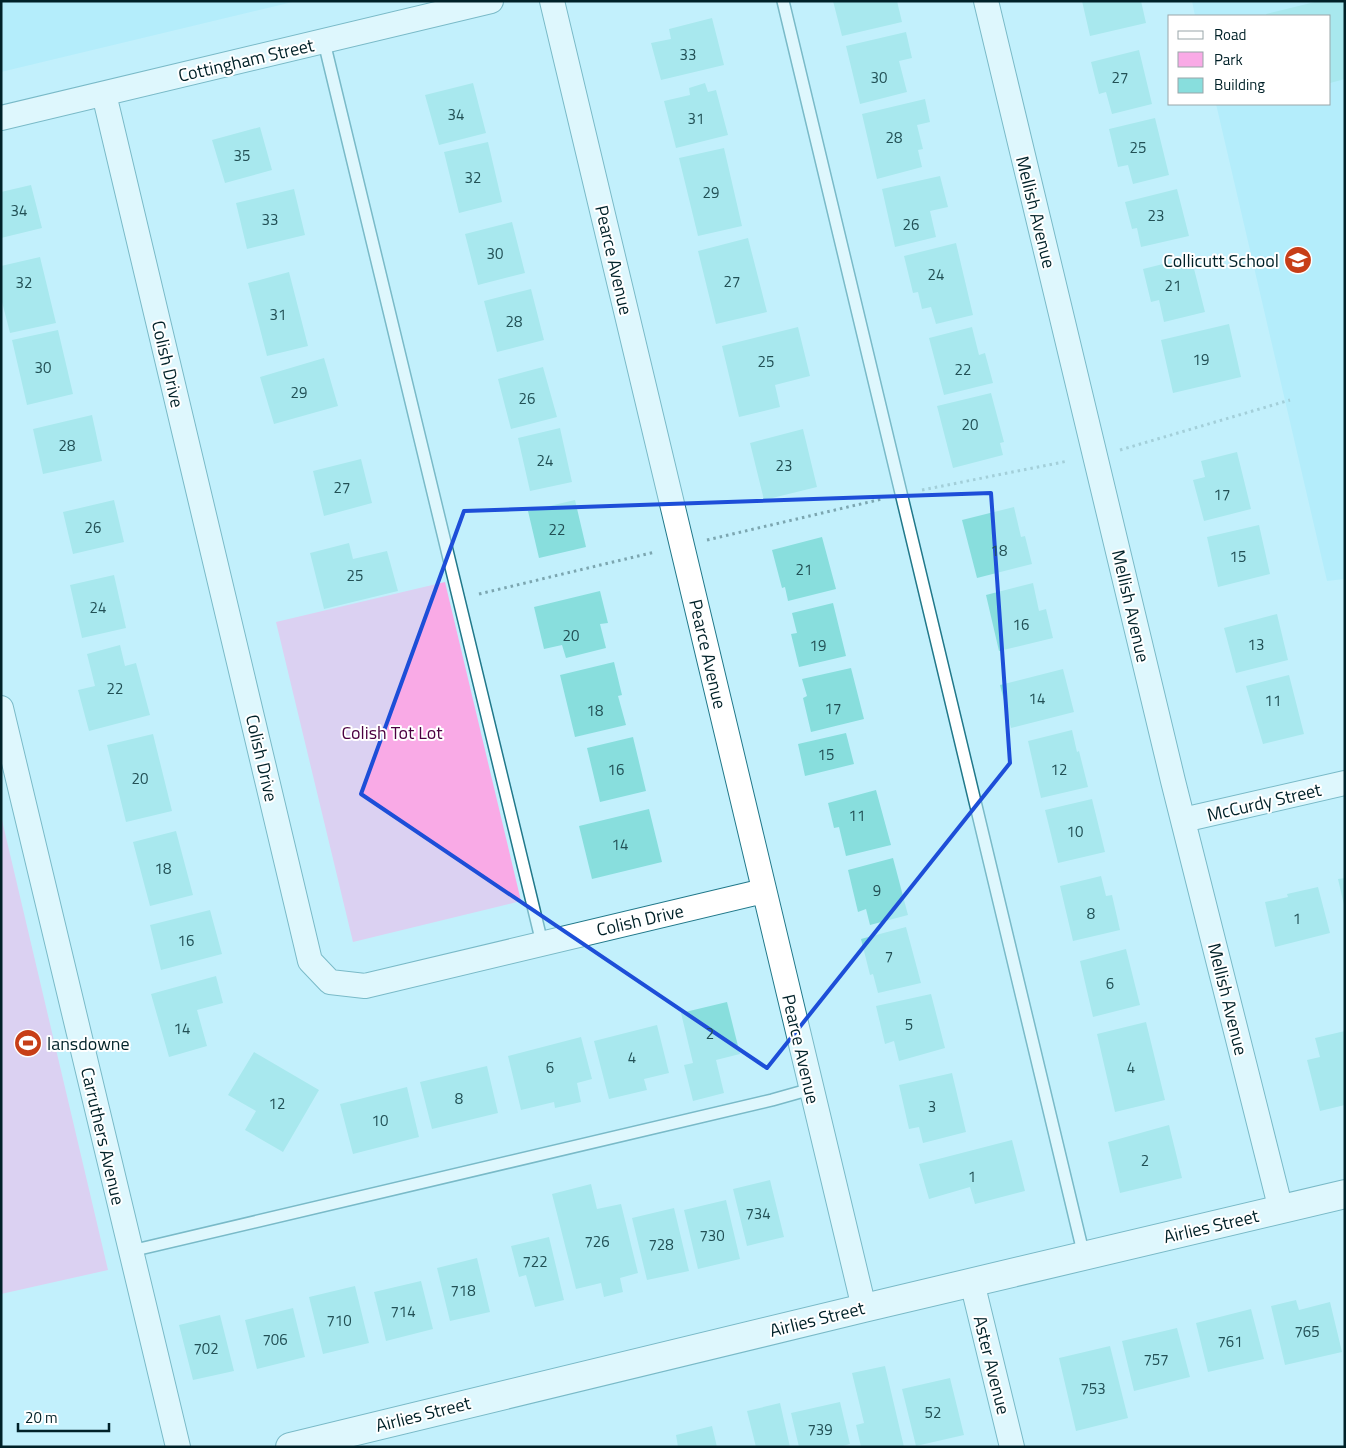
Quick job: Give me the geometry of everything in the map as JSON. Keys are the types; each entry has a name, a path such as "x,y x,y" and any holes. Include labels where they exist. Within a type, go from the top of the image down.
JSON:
{"street":[{"name":"Cottingham Street","path":"1,118 491,1"},
{"name":"Pearce Avenue","path":"552,1 864,1308"},
{"name":"Mellish Avenue","path":"986,1 1183,820 1281,1210"},
{"name":"Colish Drive","path":"104,94 310,961 330,982 365,986 764,890"},
{"name":"Carruthers Avenue","path":"1,708 178,1447"},
{"name":"McCurdy Street","path":"1183,820 1345,783"},
{"name":"Airlies Street","path":"290,1447 1345,1194"},
{"name":"Aster Avenue","path":"972,1282 1012,1447"}],"lane":[{"path":"783,1 1084,1256"},
{"path":"324,42 542,944"},
{"path":"131,1251 763,1102 811,1089"}],"path":[{"path":"459,599 902,494 1095,457 1290,400"}],"highlighted area":[{"path":"991,493 1010,763 767,1068 361,794 464,511"}],"shaded area":[{"path":"1,1 297,1 1,72"},
{"name":"Collicutt School","path":"1192,1 1345,1 1345,579 1327,581 1216,105 1331,105 1331,15 1195,15"}],"green space":[{"name":"Colish Tot Lot","path":"445,582 521,901 353,942 276,622"},
{"name":"lansdowne","path":"1,816 108,1270 1,1294"}],"building":[{"path":"833,1 897,1 902,22 842,36"},
{"path":"1082,1 1141,1 1146,23 1090,36"},
{"path":"1319,1 1345,1 1345,79 1331,83 1331,15 1266,14"},
{"path":"712,18 724,65 661,80 651,43 671,39 669,29"},
{"path":"906,32 912,58 899,61 907,92 860,104 846,46"},
{"path":"1139,50 1152,104 1112,114 1106,92 1099,94 1091,62"},
{"path":"473,83 486,133 439,145 425,95"},
{"path":"705,83 708,92 716,90 728,135 676,148 664,101 690,95 689,88"},
{"path":"925,99 930,122 917,125 923,149 918,150 922,167 877,179 862,114"},
{"path":"1155,118 1169,175 1133,184 1128,165 1118,167 1109,129"},
{"path":"260,127 272,170 225,183 212,140"},
{"path":"488,142 502,202 459,213 444,152"},
{"path":"724,148 742,226 698,236 679,158"},
{"path":"940,176 948,207 930,211 936,237 895,247 882,189"},
{"path":"31,185 42,228 1,238 1,192"},
{"path":"294,189 305,235 247,249 236,203"},
{"path":"1177,189 1189,236 1141,247 1137,228 1132,229 1125,202"},
{"path":"512,222 525,273 478,285 465,234"},
{"path":"748,238 767,312 716,324 698,251"},
{"path":"956,243 973,315 936,324 931,307 922,309 918,292 913,293 904,256"},
{"path":"40,257 56,323 10,333 1,298 1,266"},
{"path":"1191,257 1205,312 1164,322 1159,300 1151,302 1143,269"},
{"path":"289,272 308,346 267,356 248,283"},
{"path":"531,289 544,340 497,352 484,301"},
{"path":"1229,324 1241,377 1173,393 1161,340"},
{"path":"798,327 810,376 775,385 780,407 739,417 722,346"},
{"path":"972,327 979,355 985,353 993,383 944,395 929,338"},
{"path":"58,330 73,394 27,405 12,340"},
{"path":"324,358 338,406 274,424 260,377"},
{"path":"543,367 557,417 511,429 498,379"},
{"path":"991,393 1004,442 1000,443 1003,455 953,468 937,406"},
{"path":"92,415 102,461 43,474 33,429"},
{"path":"560,428 572,482 530,491 518,438"},
{"path":"803,429 817,487 764,500 750,443"},
{"path":"1237,452 1251,509 1204,521 1193,480 1205,477 1201,461"},
{"path":"361,459 372,503 324,516 313,471"},
{"path":"114,500 124,542 73,554 63,512"},
{"path":"575,500 586,547 539,558 528,511"},
{"path":"1014,507 1021,537 1025,536 1032,564 977,578 962,520"},
{"path":"1259,525 1270,574 1218,587 1207,537"},
{"path":"822,537 836,589 788,601 785,587 782,588 772,550"},
{"path":"349,543 353,559 387,551 398,591 324,609 310,553"},
{"path":"114,575 126,628 82,638 70,585"},
{"path":"1033,583 1039,611 1046,609 1053,638 999,651 986,595"},
{"path":"600,591 608,623 600,624 606,648 566,658 562,645 544,649 534,607"},
{"path":"833,603 846,656 799,667 791,634 797,633 792,613"},
{"path":"1277,614 1288,660 1236,673 1224,628"},
{"path":"120,645 125,666 136,663 150,715 89,731 78,690 95,686 87,654"},
{"path":"614,662 622,695 618,696 626,725 575,737 560,675"},
{"path":"851,668 864,719 811,732 803,698 807,696 802,679"},
{"path":"1063,669 1074,712 1011,728 1000,685"},
{"path":"1289,675 1304,734 1263,744 1246,686"},
{"path":"1072,730 1088,787 1041,798 1028,741"},
{"path":"846,733 854,764 805,776 798,744"},
{"path":"153,734 172,811 126,822 107,745"},
{"path":"633,737 646,791 600,802 587,748"},
{"path":"876,790 891,845 846,856 839,827 834,828 828,803"},
{"path":"1092,799 1105,852 1058,863 1045,810"},
{"path":"649,809 662,862 592,879 579,826"},
{"path":"176,831 193,895 150,906 133,842"},
{"path":"893,858 908,915 870,925 866,909 858,912 848,870"},
{"path":"1101,876 1106,896 1112,895 1120,930 1073,941 1060,886"},
{"path":"1345,878 1345,905 1344,905 1338,879"},
{"path":"1318,887 1330,933 1275,947 1265,902 1288,897 1287,894"},
{"path":"210,910 222,954 161,970 150,925"},
{"path":"906,927 921,983 878,993 873,974 870,975 861,939"},
{"path":"1126,949 1140,1005 1093,1017 1080,961"},
{"path":"216,976 223,1003 197,1010 207,1046 169,1057 151,994"},
{"path":"931,994 945,1048 899,1061 894,1041 885,1044 876,1006"},
{"path":"727,1002 740,1054 716,1060 724,1093 693,1101 684,1065 693,1063 681,1013"},
{"path":"1146,1022 1165,1100 1115,1112 1097,1034"},
{"path":"657,1025 669,1073 644,1079 647,1090 609,1099 594,1041"},
{"path":"1345,1031 1345,1105 1320,1111 1307,1060 1320,1057 1315,1038"},
{"path":"581,1037 592,1079 577,1083 581,1102 555,1108 554,1102 521,1110 508,1056"},
{"path":"254,1052 319,1090 283,1152 245,1130 256,1111 228,1095"},
{"path":"487,1066 498,1113 432,1129 420,1082"},
{"path":"952,1073 966,1132 923,1143 919,1127 909,1129 899,1085"},
{"path":"407,1087 419,1137 353,1154 340,1104"},
{"path":"1169,1125 1182,1178 1120,1193 1108,1142"},
{"path":"1012,1140 1025,1191 975,1204 970,1187 929,1199 919,1164"},
{"path":"770,1180 784,1237 747,1246 733,1189"},
{"path":"591,1184 597,1209 621,1204 638,1273 620,1278 623,1292 604,1297 601,1283 576,1289 552,1194"},
{"path":"726,1200 740,1259 698,1269 684,1210"},
{"path":"674,1208 689,1271 647,1280 632,1218"},
{"path":"549,1237 564,1300 535,1307 526,1275 519,1277 511,1246"},
{"path":"477,1258 490,1312 450,1321 437,1268"},
{"path":"421,1281 433,1329 386,1341 374,1292"},
{"path":"355,1286 369,1343 323,1354 309,1297"},
{"path":"1296,1300 1299,1310 1330,1302 1342,1352 1285,1365 1271,1306"},
{"path":"293,1308 305,1357 257,1369 245,1320"},
{"path":"1251,1309 1264,1359 1208,1372 1196,1323"},
{"path":"220,1315 234,1371 193,1380 179,1325"},
{"path":"1177,1328 1190,1377 1134,1391 1122,1341"},
{"path":"1110,1346 1128,1418 1076,1431 1059,1358"},
{"path":"885,1366 904,1447 861,1447 856,1425 864,1423 852,1373"},
{"path":"950,1378 964,1435 916,1446 902,1389"},
{"path":"840,1402 850,1444 839,1447 799,1447 791,1413"},
{"path":"780,1403 790,1447 756,1447 747,1411"},
{"path":"712,1426 717,1447 678,1447 676,1435"}],"place":[{"name":"Collicutt School","path":"1298,260"},
{"name":"lansdowne","path":"28,1043"}]}
